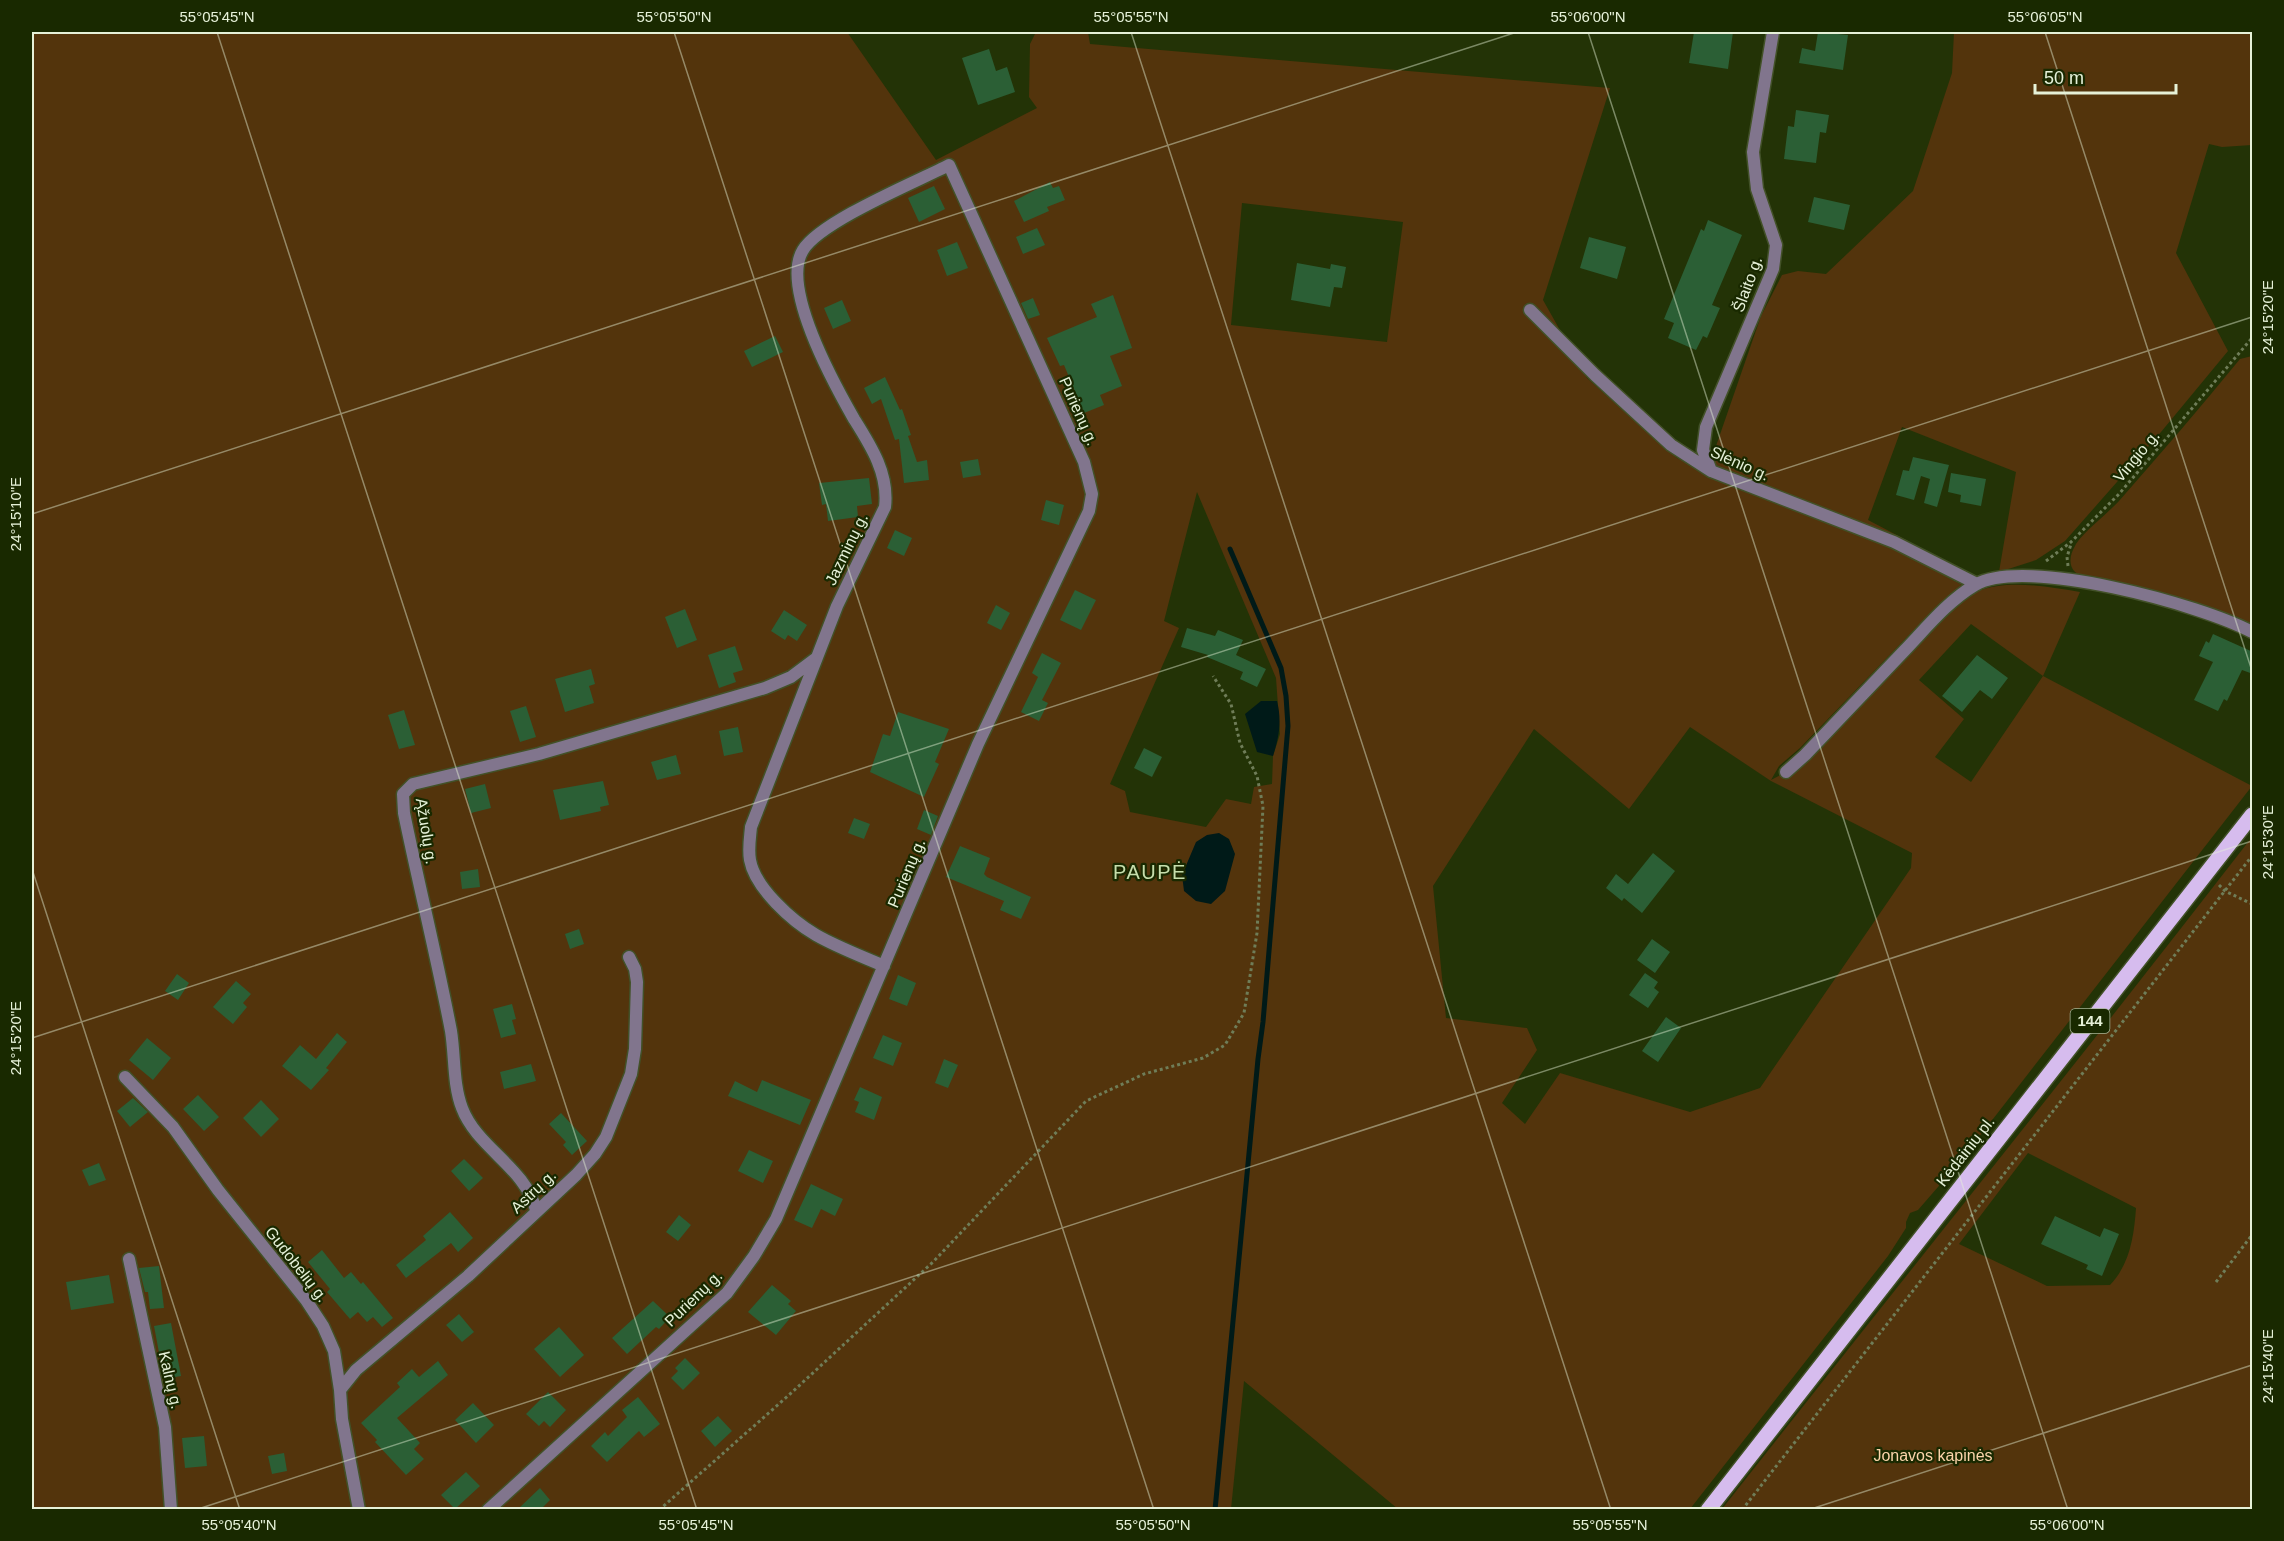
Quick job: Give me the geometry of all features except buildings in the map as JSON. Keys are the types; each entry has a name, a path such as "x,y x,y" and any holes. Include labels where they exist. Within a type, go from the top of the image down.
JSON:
{"main road":[{"name":"Kėdainių pl.","path":"1708,1509 2253,815"}],"street":[{"name":"Šlaito g.","path":"1710,471 1703,450 1706,427 1773,269 1776,245 1757,189 1754,152 1773,32"},
{"name":"Jazminų g.","path":"884,966 815,935 768,894 756,877 750,861 749,846 752,827 816,658 837,606 885,507 887,491 883,472 842,398 806,321 796,275 798,262 804,248 836,222 949,165"},
{"name":"Purienų g.","path":"488,1509 727,1293 754,1256 776,1219 978,744 1089,511 1092,494 1084,462 949,165"},
{"name":"Slėnio g.","path":"1530,310 1595,375 1671,445 1710,471 1894,542 1977,584"},
{"path":"1786,772 1942,612 1977,584 2025,575 2074,580 2172,601 2253,632"},
{"name":"Ąžuolų g.","path":"536,1210 517,1174 470,1124 462,1107 451,1034 404,813 403,794 413,784 539,754 765,688 791,677 816,658"},
{"name":"Astrų g.","path":"340,1390 356,1370 468,1276 576,1175 595,1154 606,1137 628,1084 635,1049 638,982 629,957"},
{"name":"Gudobelių g.","path":"125,1077 173,1127 218,1191 306,1300 323,1326 334,1351 342,1419 359,1509"},
{"name":"Kalnų g.","path":"129,1259 165,1427 171,1509"}],"path":[{"name":"Vingio g.","path":"2025,575 2071,542 2119,494 2252,339"},
{"path":"2071,542 2067,557 2068,569 2074,580"},
{"path":"659,1509 789,1395 933,1262 1049,1137 1086,1101 1144,1074 1203,1058 1225,1045 1244,1013 1257,933 1263,806 1257,776 1240,743 1231,704 1213,676"},
{"path":"1742,1509 2253,856"},
{"path":"2206,874 2225,891 2253,904"},
{"path":"2216,1282 2253,1235"}],"green space":[{"path":"32,32 847,32 936,160 1037,108 1029,97 1030,44 1036,32 1088,32 1090,44 1610,88 1543,300 1587,378 1677,458 1710,471 1716,446 1761,316 1782,275 1798,271 1826,274 1913,191 1952,73 1954,32 2252,32 2252,145 2222,147 2209,144 2176,253 2228,351 2161,432 2065,541 2036,560 1999,572 2016,472 1902,427 1868,520 1908,541 1901,551 1964,586 1937,606 1800,748 1779,766 1771,780 1786,772 1950,610 1978,591 2002,585 2015,585 2042,586 2080,592 2043,676 2252,786 1958,1164 1918,1210 1910,1213 1906,1228 1888,1256 1690,1509 1398,1509 1244,1381 1231,1509 32,1509","holes":["1242,203 1403,222 1387,342 1231,325","1197,492 1276,678 1280,734 1273,756 1272,784 1254,787 1251,804 1226,799 1206,827 1130,812 1125,791 1110,784 1179,628 1164,621","1971,624 2043,676 1971,782 1935,757 1964,719 1919,680","1690,727 1771,781 1912,853 1911,868 1760,1088 1690,1112 1560,1073 1525,1124 1502,1103 1537,1050 1527,1028 1446,1018 1433,886 1534,729 1629,809"]},
{"path":"2252,356 2252,625 2182,599 2087,577 2075,572 2070,559 2078,541 2119,501 2240,359"},
{"name":"Jonavos kapinės","path":"2252,837 2252,1509 1722,1509 2054,1089","holes":["2028,1153 2136,1208 2130,1249 2122,1268 2110,1285 2047,1286 1959,1244"]}],"water":[{"path":"1261,701 1277,701 1279,729 1273,756 1257,752 1245,714"},
{"path":"1219,833 1229,839 1235,854 1225,891 1211,904 1196,901 1184,891 1182,875 1196,842 1207,835"}],"waterway":[{"path":"1215,1510 1263,1022 1288,726 1281,668 1230,549"}],"district":[{"name":"PAUPĖ","path":"1150,872"}]}
